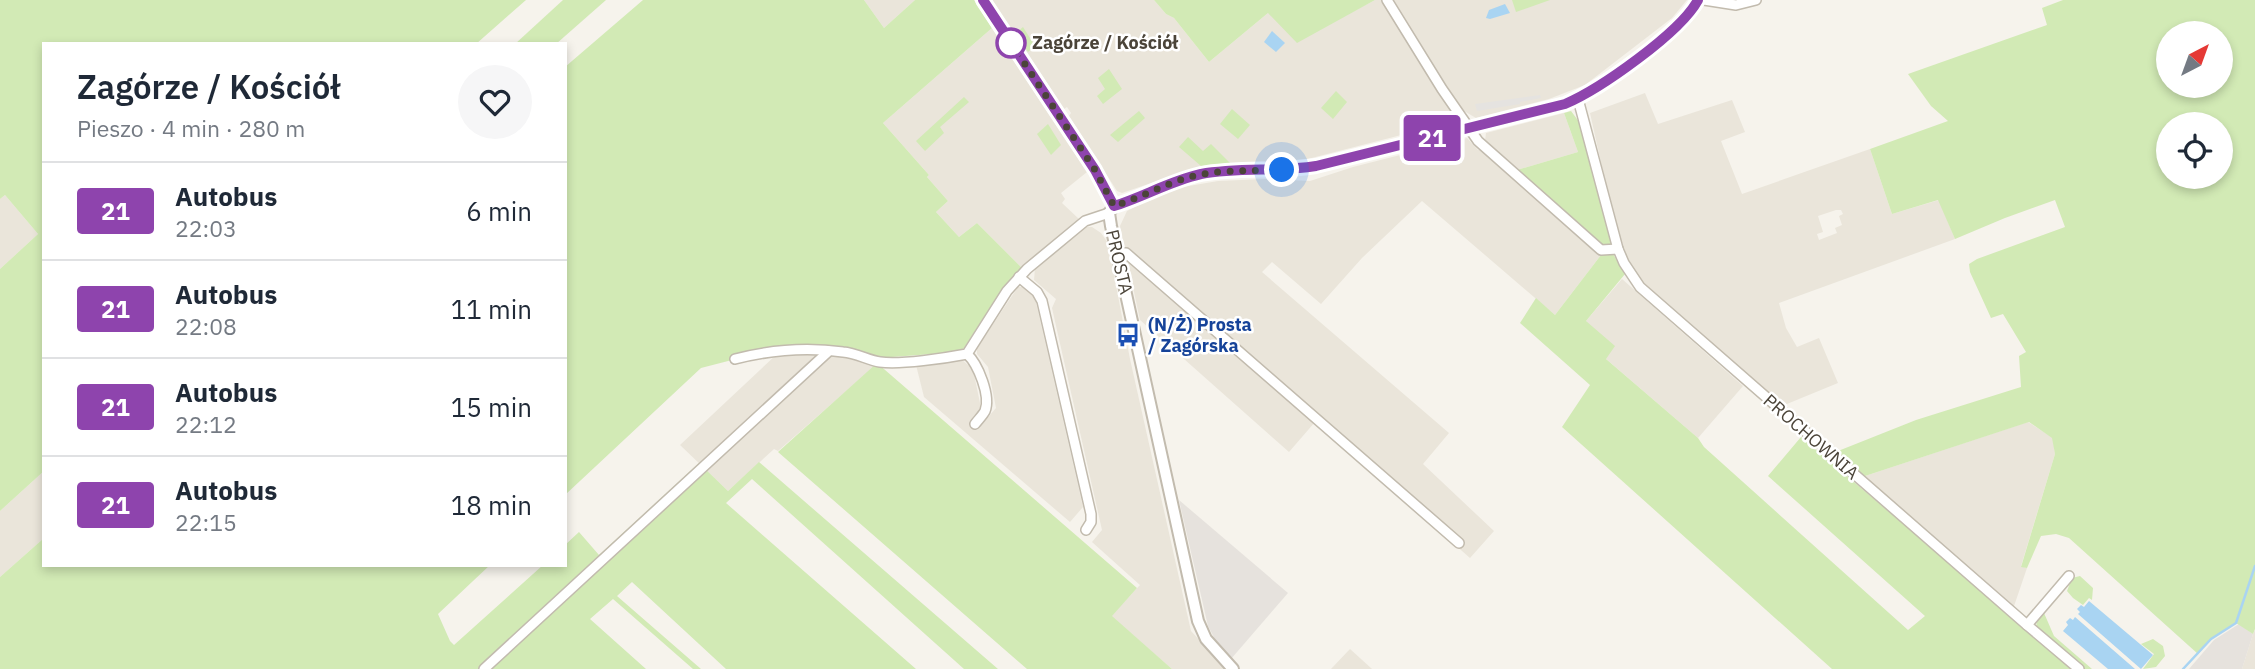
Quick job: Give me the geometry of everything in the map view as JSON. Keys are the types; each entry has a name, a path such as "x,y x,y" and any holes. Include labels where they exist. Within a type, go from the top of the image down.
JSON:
{"street":[{"name":"PROSTA","path":"983,0 1095,170 1111,209 1118,253 1198,621 1206,639 1233,669"},
{"path":"1387,0 1478,141 1595,245 1607,251 1618,249"},
{"path":"735,359 761,352 792,349 856,354 881,362 942,359 967,354 1019,277 1085,221 1164,186 1202,174 1316,166 1565,104 1600,86 1676,27 1698,0"},
{"path":"1704,0 1736,5 1756,0"},
{"name":"PROCHOWNIA","path":"1578,99 1618,249 1631,276 1649,296 2079,669"},
{"path":"1118,253 1126,253 1459,543"},
{"path":"1019,277 1037,292 1042,301 1091,514 1091,522 1086,530"},
{"path":"484,669 829,351"},
{"path":"967,354 979,369 986,404 985,411 975,424"},
{"path":"2027,625 2069,576"}],"shaded area":[{"path":"864,0 915,0 884,28"},
{"path":"992,0 1154,0 1166,14 1174,18 1209,62 1268,13 1352,12 1375,0 1381,0 1453,114 1448,123 1300,161 1201,166 1122,193 1117,191 1069,116 1071,113 1067,107 1064,109"},
{"path":"1391,0 1687,0 1672,18 1585,85 1549,99 1476,118 1464,111 1458,103"},
{"path":"992,28 1087,172 1061,193 1065,199 1062,203 1079,219 1023,269 977,223 959,237 936,212 948,201 883,123"},
{"path":"1645,93 1658,124 1732,100 1745,132 1721,141 1742,194 1870,149 1892,214 1939,200 1955,239 1779,303 1786,328 1797,347 1819,338 1838,383 1782,406 1641,281 1629,263 1613,216 1590,113","holes":["1841,210 1843,214 1839,216 1842,225 1835,228 1837,233 1819,240 1817,234 1823,232 1818,216"]},
{"path":"1540,95 1541,98 1520,104 1477,111 1475,104"},
{"path":"1564,113 1578,152 1517,170 1485,141 1486,133"},
{"path":"1467,138 1478,150 1484,149 1601,255 1555,315 1422,201 1362,258 1321,304 1272,262 1262,272 1449,433 1423,464 1494,531 1470,558 1315,422 1289,452 1140,320 1120,226 1127,211 1171,189 1218,181 1310,181 1353,167"},
{"path":"5,195 38,234 0,269 0,199"},
{"path":"1086,227 1092,227 1101,233 1108,243 1130,359 1191,631 1226,669 1172,669 1111,616 1140,585 1092,542 1102,530 1052,308 1056,299 1034,280 1035,268"},
{"path":"1622,279 1743,386 1698,438 1605,358 1586,321"},
{"path":"1018,287 1024,287 1035,298 1083,507 1070,522 924,397 916,365 961,359 973,369 981,408 969,423 977,430 996,408 988,367 977,354 977,348"},
{"path":"831,353 877,364 778,451 774,449 728,491 680,445 777,354"},
{"path":"2028,422 2053,438 2055,454 2021,566 2027,568 2013,609 1862,477"},
{"path":"42,473 42,540 0,577 0,511"},
{"path":"1179,500 1288,593 1231,659 1217,643 1208,626"},
{"path":"2239,624 2253,634 2242,669 2189,669 2214,640"},
{"path":"2255,630 2255,669 2242,669 2253,634"},
{"path":"1350,649 1372,669 1331,669"}],"green space":[{"path":"0,0 526,0 478,42 42,42 42,473 0,511 0,269 38,234 5,195 0,199"},
{"path":"563,0 606,0 558,42 517,42"},
{"path":"643,0 864,0 884,28 915,0 974,0 992,28 883,123 948,201 936,212 959,237 977,223 1023,269 1003,288 964,348 958,352 879,358 847,348 783,347 701,368 567,493 567,65"},
{"path":"1154,0 1375,0 1297,43 1268,13 1209,62 1174,18 1166,14"},
{"path":"1512,0 1550,0 1516,12"},
{"path":"2063,0 2255,0 2255,629 2253,634 2236,623 2211,639 2198,654 2069,538 2056,534 2041,536 2027,568 2021,567 2055,454 2052,438 2029,422 1862,477 1833,453 1916,420 2021,387 2019,356 2026,352 2003,314 1991,318 1969,264 2065,227 2055,200 1955,239 1938,200 1892,214 1870,149 1948,121 1931,106 1908,74 2047,25 2042,8"},
{"path":"1023,27 1035,46 1028,52 1016,33"},
{"path":"1109,69 1122,89 1103,104 1097,96 1105,89 1098,78"},
{"path":"1336,91 1347,102 1333,119 1321,108"},
{"path":"964,97 969,102 940,127 944,133 925,151 916,141"},
{"path":"1232,109 1250,125 1238,139 1220,124"},
{"path":"1139,111 1145,118 1118,142 1110,135"},
{"path":"1571,111 1580,123 1612,243 1610,247 1601,246 1517,170 1578,152 1564,113"},
{"path":"1048,124 1061,145 1051,155 1037,134"},
{"path":"1188,137 1203,151 1211,144 1230,163 1201,166 1179,147"},
{"path":"1613,254 1625,274 1586,321 1615,346 1606,359 1698,438 1704,447 1908,630 1925,616 1768,476 1801,437 2074,669 1832,669 1562,427 1590,385 1520,323 1536,298 1555,315 1601,255"},
{"path":"877,363 1137,588 1112,616 1172,669 1027,669 778,452"},
{"path":"759,462 998,669 964,669 752,479 726,503 916,669 726,669 632,582 617,596 701,669 693,669 613,599 590,619 646,669 0,669 0,577 42,540 42,567 488,567 438,614 454,645 541,567 567,567 567,543 579,532 599,555 699,463 728,491"},
{"path":"2080,576 2093,588 2092,600 2089,598 2083,605 2067,591 2072,578"},
{"path":"2044,613 2054,636 2092,669 2084,669 2040,631 2037,620"},
{"path":"2153,639 2163,646 2165,656 2156,667 2143,669 2154,654 2141,644"}],"water":[{"path":"1505,4 1510,13 1486,18 1489,10"},
{"path":"1272,31 1285,43 1276,52 1264,42"},
{"path":"2089,601 2153,655 2141,669 2078,614 2080,612 2077,609 2081,605 2084,607"},
{"path":"2075,617 2135,669 2108,669 2063,631 2068,625 2066,622"}],"waterway":[{"path":"2183,669 2211,639 2236,623 2255,566"}],"bus line":[{"name":"21","path":"983,0 1095,170 1114,206 1202,174 1316,166 1565,104 1589,93 1652,46 1688,16 1698,0"}],"place":[{"name":"Zagórze / Kościół","path":"1011,43"},
{"name":"(N/Ż) Prosta / Zagórska","path":"1128,335"}],"route":[{"path":"1011,43 1095,170 1114,206 1202,174 1282,170"}]}
